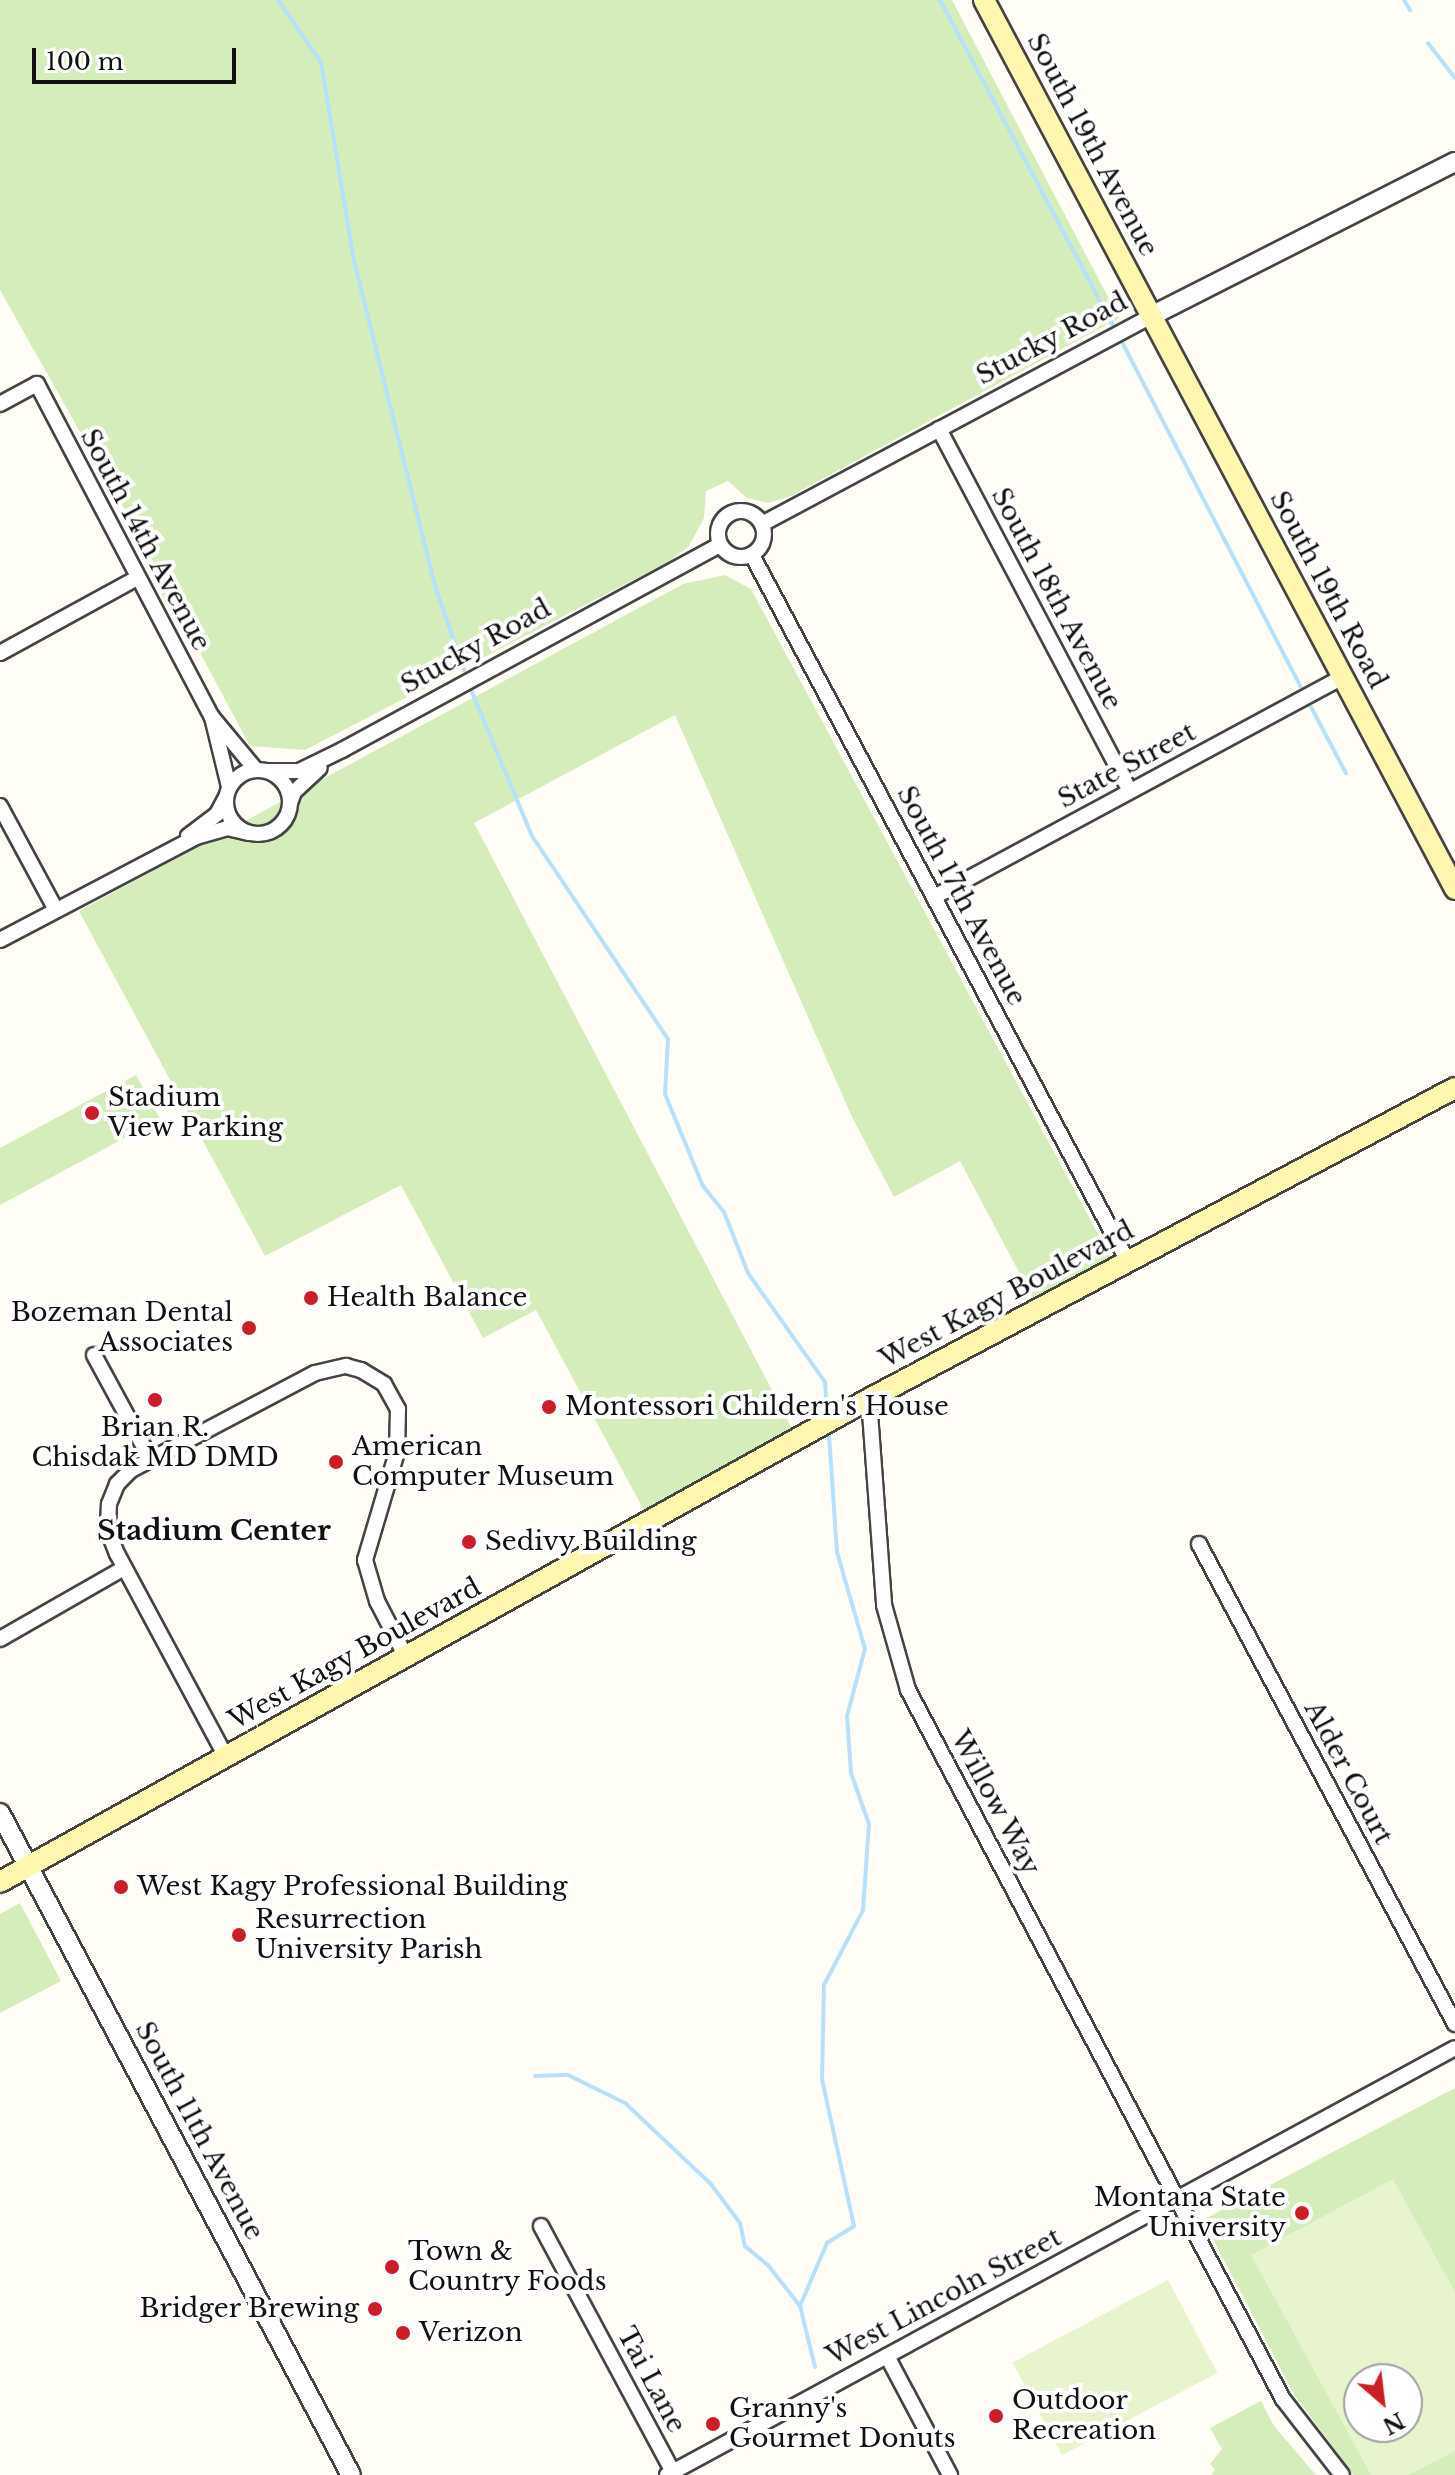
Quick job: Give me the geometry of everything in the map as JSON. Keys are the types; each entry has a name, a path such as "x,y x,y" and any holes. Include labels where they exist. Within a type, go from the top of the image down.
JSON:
{"main road":[{"name":"South 19th Avenue","path":"984,0 1155,314"},
{"name":"South 19th Road","path":"1155,314 1455,889"},
{"name":"West Kagy Boulevard","path":"0,1882 869,1399 1455,1088"}],"street":[{"name":"Stucky Road","path":"762,524 1155,314 1455,162"},
{"name":"South 14th Avenue","path":"0,404 37,384 212,717 262,771"},
{"name":"South 18th Avenue","path":"939,429 1130,791"},
{"path":"743,511 762,524 764,540 752,555 735,557 720,545 719,529 727,516 743,511"},
{"name":"Stucky Road","path":"262,771 299,771 342,750 720,545"},
{"name":"South 17th Avenue","path":"752,555 1127,1260"},
{"path":"0,653 137,578"},
{"name":"State Street","path":"934,897 1344,676"},
{"name":"South 14th Avenue","path":"212,717 228,792"},
{"name":"Stucky Road","path":"290,803 309,775 342,750"},
{"path":"0,940 176,846 227,828 248,833 273,830 285,819 290,803 286,787 262,771 243,773 228,792 217,814 176,846"},
{"path":"228,792 229,817 248,833"},
{"path":"0,806 56,910"},
{"path":"94,1355 151,1460"},
{"path":"225,1755 124,1568 108,1530 109,1504 123,1477 315,1373 346,1366 384,1384 398,1409 400,1438 368,1545 366,1576 405,1655"},
{"name":"Willow Way","path":"869,1399 884,1605 898,1663 1283,2399 1342,2475"},
{"name":"Alder Court","path":"1199,1544 1455,2024"},
{"path":"0,1639 124,1568"},
{"name":"South 11th Avenue","path":"0,1813 351,2475"},
{"name":"West Lincoln Street","path":"670,2473 1455,2048"},
{"name":"Tai Lane","path":"541,2226 670,2473"},
{"path":"887,2356 950,2475"}],"green space":[{"path":"0,0 952,0 1119,318 791,496 768,503 747,498 728,481 706,491 704,518 689,546 668,562 305,750 250,746 175,606 163,597 138,550 140,538 0,290"},
{"path":"725,575 751,589 1112,1260 1036,1304 960,1161 894,1197 852,1117 675,715 474,823 795,1434 646,1514 536,1310 483,1338 401,1185 265,1256 79,911 683,584"},
{"path":"136,1075 160,1119 0,1205 0,1148"},
{"path":"20,1903 61,1981 0,2013 0,1914"},
{"path":"1455,2088 1455,2475 1354,2475 1295,2396 1203,2220"},
{"path":"1393,2179 1455,2292 1455,2451 1408,2475 1371,2475 1354,2443 1423,2443 1423,2363 1343,2363 1343,2424 1251,2255"},
{"path":"1168,2280 1217,2373 1062,2455 1013,2363"},
{"path":"1261,2401 1274,2426 1316,2475 1211,2475 1215,2470 1210,2464 1222,2449 1210,2428"}],"waterway":[{"path":"278,0 321,62 354,261 436,589 464,670"},
{"path":"940,0 1112,324"},
{"path":"1404,0 1410,10"},
{"path":"1428,43 1455,78"},
{"path":"1123,344 1301,687"},
{"path":"472,692 532,836 668,1039 665,1094 703,1186 724,1212 748,1273 825,1382 827,1409"},
{"path":"1311,707 1346,773"},
{"path":"815,2367 800,2306 827,2243 854,2226 822,2079 824,1985 863,1910 869,1824 851,1773 847,1716 865,1649 837,1552 829,1435"},
{"path":"535,2076 568,2075 625,2103 710,2183 740,2223 745,2246 768,2265 800,2306"}],"place":[{"name":"Stadium View Parking","path":"92,1113"},
{"name":"Health Balance","path":"311,1298"},
{"name":"Bozeman Dental Associates","path":"249,1328"},
{"name":"Brian R. Chisdak MD DMD","path":"155,1400"},
{"name":"Montessori Childern's House","path":"549,1407"},
{"name":"American Computer Museum","path":"336,1462"},
{"name":"Sedivy Building","path":"469,1542"},
{"name":"West Kagy Professional Building","path":"121,1887"},
{"name":"Resurrection University Parish","path":"239,1935"},
{"name":"Montana State University","path":"1302,2213"},
{"name":"Town & Country Foods","path":"392,2267"},
{"name":"Bridger Brewing","path":"375,2309"},
{"name":"Verizon","path":"403,2333"},
{"name":"Outdoor Recreation","path":"996,2416"},
{"name":"Granny's Gourmet Donuts","path":"713,2424"}],"district":[{"name":"Stadium Center","path":"214,1531"}]}
